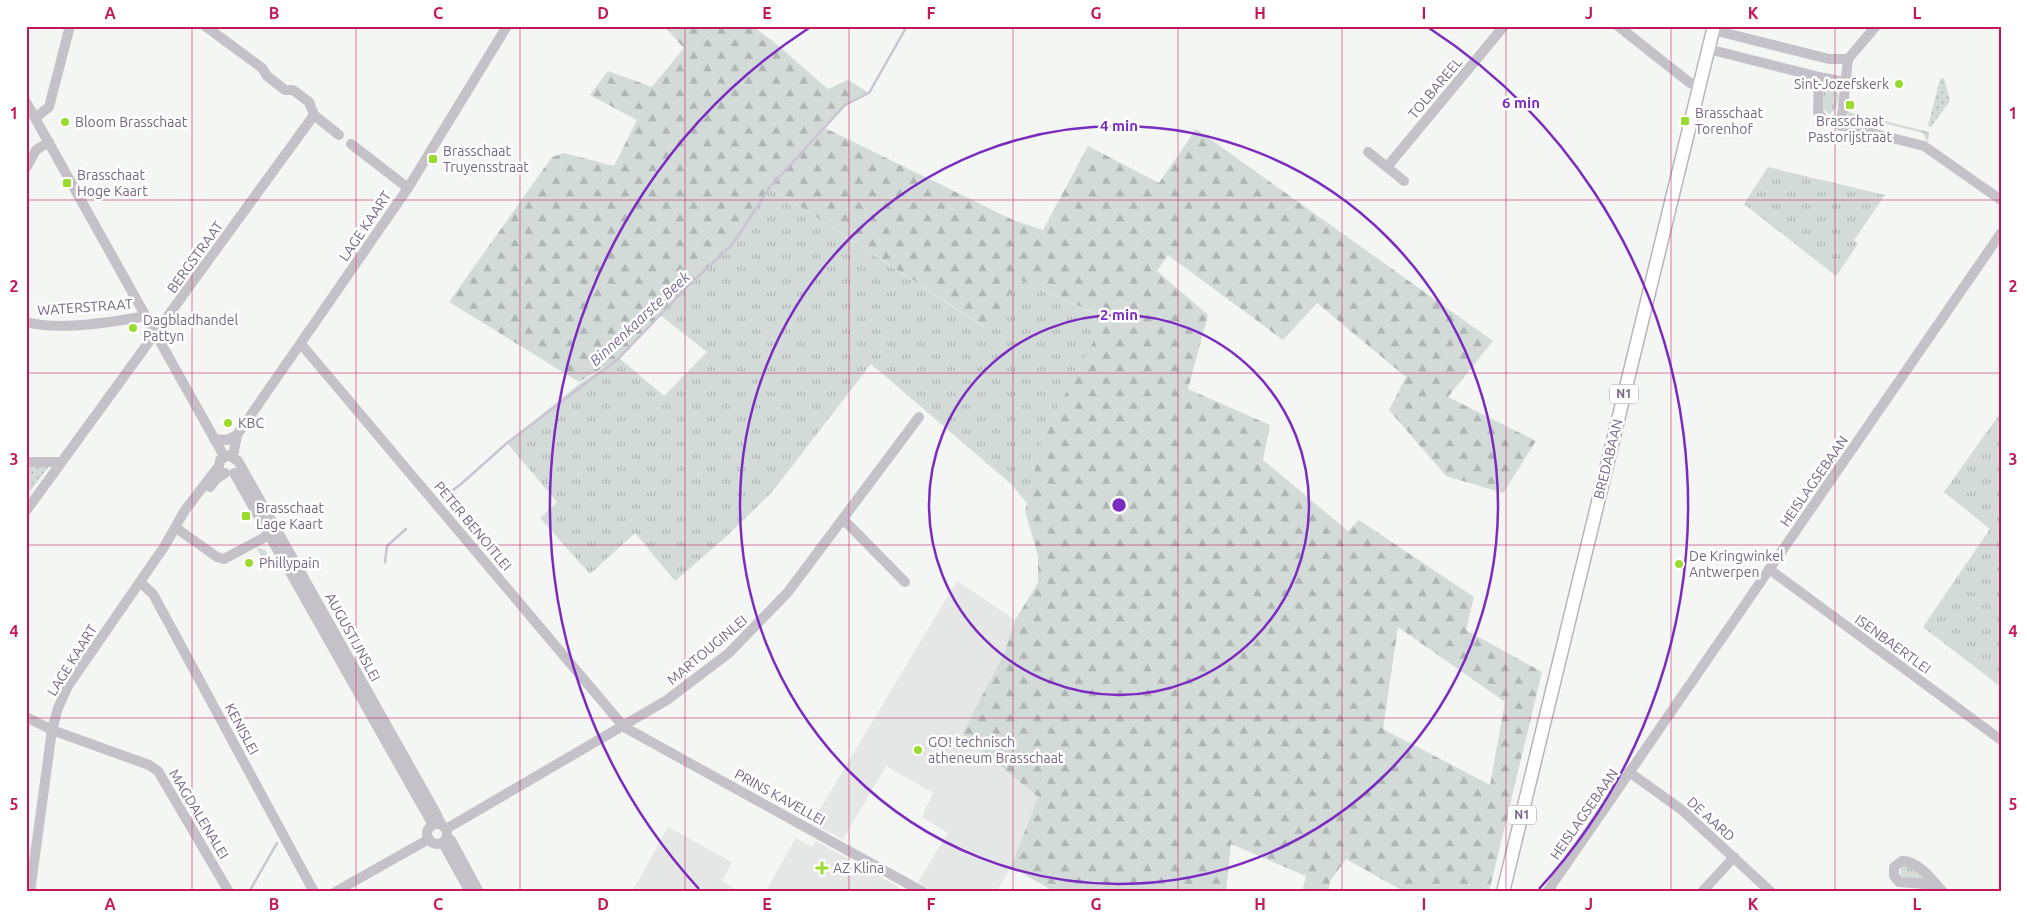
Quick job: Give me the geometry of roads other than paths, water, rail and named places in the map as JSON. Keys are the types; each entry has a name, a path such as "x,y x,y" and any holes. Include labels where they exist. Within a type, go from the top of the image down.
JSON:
{"main road":[{"name":"BREDABAAN","path":"1504,892 1713,28"}],"street":[{"path":"35,118 49,107 70,26"},
{"path":"205,26 262,68 267,76 285,90 292,90 309,102 314,115 339,135"},
{"name":"LAGE KAART","path":"164,547 229,465 237,435 408,188 507,26"},
{"name":"TOLBAREEL","path":"1387,167 1504,26"},
{"path":"1618,26 1690,83 1699,85"},
{"path":"1841,126 1844,82 1848,59 1876,26"},
{"path":"1713,28 1829,59 1848,59"},
{"path":"1708,49 1844,82"},
{"path":"1818,77 1819,117 1830,124 1924,146 2001,200"},
{"path":"26,102 229,465"},
{"name":"BERGSTRAAT","path":"26,511 60,462 157,334 314,115"},
{"path":"26,168 36,150 49,142"},
{"path":"351,144 408,188"},
{"path":"1368,152 1404,181"},
{"name":"HEISLAGSEBAAN","path":"1547,892 2001,233"},
{"name":"WATERSTRAAT","path":"26,322 39,326 117,321 146,316"},
{"name":"PETER BENOITLEI","path":"301,344 624,726"},
{"name":"MARTOUGINLEI","path":"442,832 667,700 729,653 788,592 919,417"},
{"path":"214,439 227,440 237,435"},
{"path":"26,462 60,462"},
{"name":"LAGE KAART","path":"33,889 30,869 52,730 58,708 68,686 164,547 185,510 229,465"},
{"name":"AUGUSTIJNSLEI","path":"229,465 442,832 470,892"},
{"name":"AUGUSTIJNSLEI","path":"229,465 436,813 442,832 451,840 479,892"},
{"path":"843,519 905,582"},
{"path":"179,530 217,557 224,558 270,536"},
{"name":"ISENBAERTLEI","path":"1769,569 2001,740"},
{"name":"KENISLEI","path":"140,582 153,594 314,892"},
{"name":"MAGDALENALEI","path":"26,717 52,730 150,765 158,771 230,892"},
{"name":"PRINS KAVELLEI","path":"624,726 923,892"},
{"name":"DE AARD","path":"1629,772 1682,810 1771,892"},
{"path":"428,831 442,832 434,844 429,840 428,831"},
{"path":"335,892 429,840"},
{"path":"1702,892 1734,857"}],"waterway":[{"name":"Binnenkaarste Beek","path":"443,500 507,443 619,358 690,284 732,245 770,187 845,105 869,93 907,26"},
{"name":"Binnenkaarste Beek","path":"385,562 387,546 406,529"},
{"name":"Binnenkaarste Beek","path":"249,892 277,843"}],"place":[{"name":"Sint-Jozefskerk","path":"1899,84"},
{"name":"Brasschaat Pastorijstraat","path":"1850,105"},
{"name":"Brasschaat Torenhof","path":"1685,121"},
{"name":"Bloom Brasschaat","path":"65,122"},
{"name":"Brasschaat Truyensstraat","path":"433,159"},
{"name":"Brasschaat Hoge Kaart","path":"67,183"},
{"name":"Dagbladhandel Pattyn","path":"133,328"},
{"name":"KBC","path":"228,423"},
{"name":"Brasschaat Lage Kaart","path":"246,516"},
{"name":"Phillypain","path":"249,563"},
{"name":"De Kringwinkel Antwerpen","path":"1679,564"},
{"name":"GO! technisch atheneum Brasschaat","path":"918,750"},
{"name":"AZ Klina","path":"822,868"}]}
